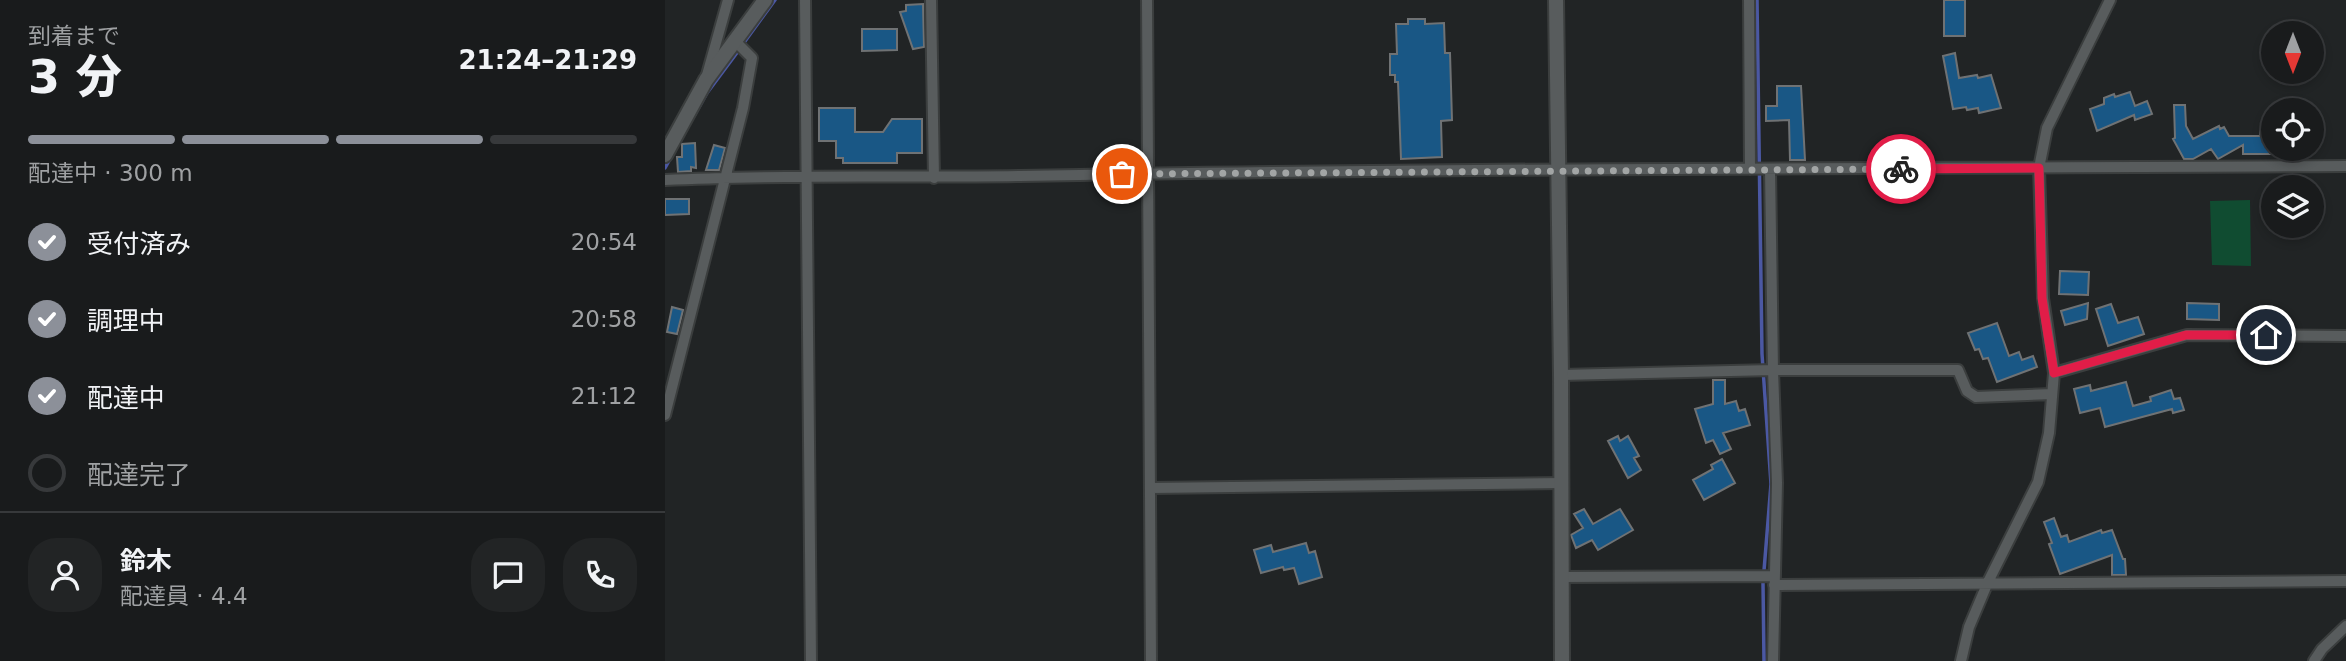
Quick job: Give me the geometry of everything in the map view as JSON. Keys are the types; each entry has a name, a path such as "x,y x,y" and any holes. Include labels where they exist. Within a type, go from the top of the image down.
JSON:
{"street":[{"path":"706,80 728,0"},
{"path":"665,155 706,80 765,0"},
{"path":"805,0 811,661"},
{"path":"931,0 934,178"},
{"path":"1147,0 1151,661"},
{"path":"1556,0 1562,661"},
{"path":"1749,0 1750,169"},
{"path":"1961,661 1969,627 2038,482 2049,433 2054,373 2042,298 2039,168 2047,128 2110,0"},
{"path":"665,415 669,383 725,177 752,58 736,42"},
{"path":"665,180 725,177 934,178 1149,173 2346,166"},
{"path":"1770,169 1777,483 1773,661"},
{"path":"2054,373 2186,335 2346,336"},
{"path":"1561,375 1773,370 1958,370 1967,391 1976,397 2052,394"},
{"path":"1151,488 1562,483"},
{"path":"1562,577 1988,583 2346,581"},
{"path":"2314,661 2322,649 2346,626"}],"green space":[{"path":"2250,200 2251,266 2212,265 2210,201"}],"building":[{"path":"1944,0 1965,0 1965,36 1944,36"},
{"path":"923,4 924,47 913,49 900,12 906,11 906,5"},
{"path":"1408,19 1425,19 1425,24 1444,23 1445,53 1450,53 1452,120 1441,121 1442,157 1401,159 1398,82 1395,82 1395,75 1390,75 1390,54 1397,54 1396,24 1408,24"},
{"path":"862,29 897,29 897,50 862,51"},
{"path":"1955,53 1959,78 1991,75 2001,108 1979,113 1978,108 1953,109 1943,56"},
{"path":"1777,86 1801,86 1805,160 1790,160 1789,120 1766,121 1766,106 1777,106"},
{"path":"2130,92 2135,106 2147,101 2152,114 2135,120 2134,115 2097,131 2090,109 2104,104 2104,98"},
{"path":"2174,105 2185,105 2186,126 2193,139 2219,126 2220,129 2224,127 2229,136 2260,136 2261,131 2261,154 2243,154 2243,145 2218,159 2211,149 2193,159 2184,159 2173,139"},
{"path":"819,108 855,108 855,132 883,132 892,119 922,119 922,153 897,153 897,163 843,163 843,158 836,158 836,141 819,141"},
{"path":"695,143 696,168 678,172 677,157 682,157 682,144"},
{"path":"714,145 725,148 719,170 706,170"},
{"path":"665,199 689,199 689,214 665,215"},
{"path":"2060,271 2089,272 2088,295 2059,294"},
{"path":"2088,303 2087,319 2065,325 2061,311"},
{"path":"2187,303 2219,304 2219,320 2187,319"},
{"path":"2111,304 2118,323 2138,317 2144,334 2108,346 2096,309"},
{"path":"672,307 683,310 677,334 667,332"},
{"path":"1997,323 2009,356 2019,352 2022,360 2033,356 2037,367 1997,382 1988,358 1983,359 1979,349 1975,350 1968,333"},
{"path":"1713,380 1725,380 1725,404 1736,401 1739,411 1745,409 1750,425 1723,433 1731,449 1720,454 1713,440 1706,443 1695,409 1713,404"},
{"path":"2126,382 2133,406 2151,401 2150,397 2171,390 2174,399 2180,398 2184,410 2173,413 2172,409 2105,427 2100,408 2080,413 2074,389 2090,385 2091,391"},
{"path":"1618,436 1620,441 1628,436 1639,456 1634,458 1641,470 1628,478 1608,441"},
{"path":"1722,459 1735,483 1704,500 1693,480 1713,469 1711,465"},
{"path":"1584,509 1593,524 1620,509 1633,530 1598,550 1592,540 1576,548 1571,535 1583,528 1574,514"},
{"path":"2054,518 2061,537 2067,535 2069,542 2101,530 2102,533 2112,530 2125,559 2126,575 2112,575 2112,555 2060,574 2044,522"},
{"path":"1306,543 1309,553 1315,551 1322,577 1299,584 1294,568 1284,570 1283,567 1261,573 1254,550 1271,545 1273,552"}],"waterway":[{"path":"743,44 775,0"},
{"path":"1757,0 1762,354 1771,484 1763,583 1764,661"},
{"path":"694,116 707,93 739,50"},
{"path":"665,168 670,159"}],"way so far":[{"path":"1122,174 1901,169"}],"route":[{"path":"1901,169 2039,168 2042,298 2054,373 2186,335 2266,335"}]}
